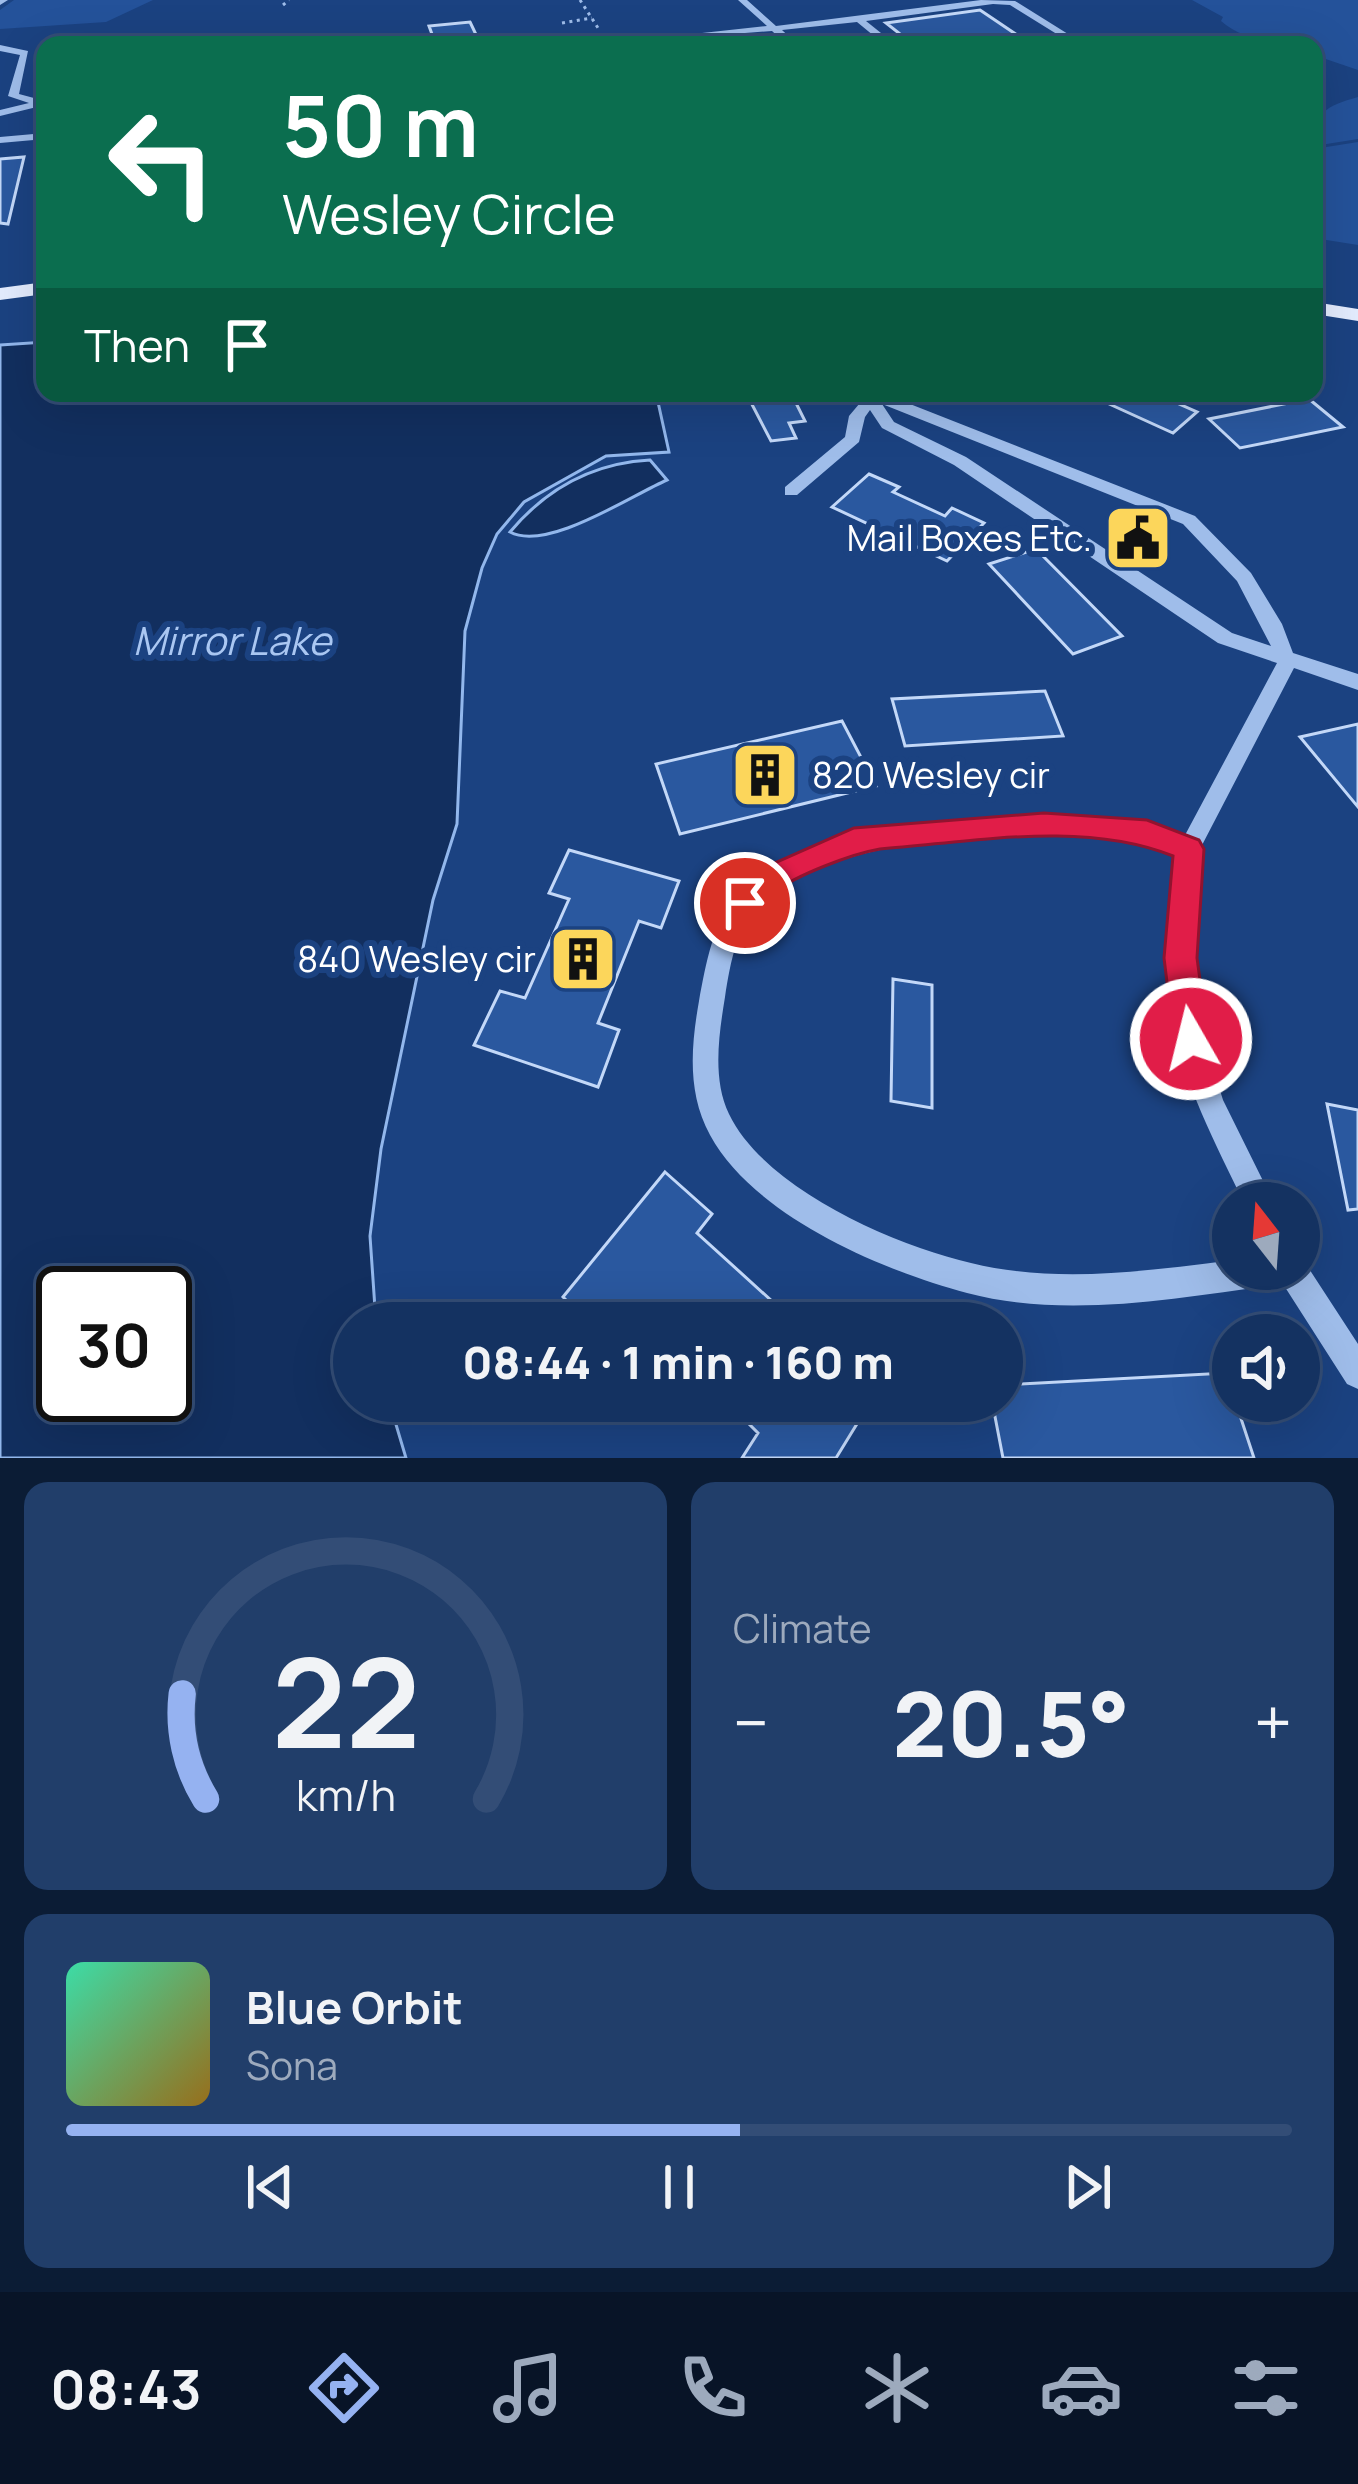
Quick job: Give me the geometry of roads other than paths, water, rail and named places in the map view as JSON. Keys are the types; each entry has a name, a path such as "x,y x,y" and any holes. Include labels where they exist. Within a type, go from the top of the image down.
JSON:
{"main road":[{"path":"0,275 36,271"},
{"path":"0,294 36,289"},
{"path":"1323,291 1358,296"},
{"path":"1323,309 1358,314"}],"street":[{"path":"742,0 780,36"},
{"path":"664,36 998,1 1012,3 1066,36"},
{"path":"858,19 879,36"},
{"path":"814,35 871,29"},
{"path":"0,48 25,53 14,96"},
{"path":"0,102 14,96 36,101"},
{"path":"0,113 36,105"},
{"path":"0,140 36,137"},
{"path":"791,491 853,439 856,416 867,402"},
{"path":"876,402 888,425 960,461 1225,638 1358,682"},
{"path":"890,402 1189,520 1244,577 1287,662"},
{"path":"1249,1182 1211,1104 1184,1011 1181,938 1189,849 1287,662"},
{"path":"1189,849 1147,832 1044,825 905,832 854,841 763,883 730,927 716,958 704,1059 708,1096 721,1129 745,1163 766,1181 845,1228 921,1263 1001,1285 1100,1289 1212,1277"},
{"path":"1301,1290 1358,1373"}],"water":[{"name":"Mirror Lake","path":"36,343 36,402 658,402 669,452 606,456 524,502 497,534 465,631 457,824 433,900 381,1149 370,1236 375,1302 333,1302 333,1422 395,1422 406,1458 0,1458 0,345"},
{"path":"650,460 667,480 566,529 545,535 510,532 539,503 572,481 609,466"}],"place":[{"name":"Mail Boxes Etc.","path":"1138,538"},
{"name":"820 Wesley cir","path":"765,775"},
{"name":"840 Wesley cir","path":"583,959"}]}
